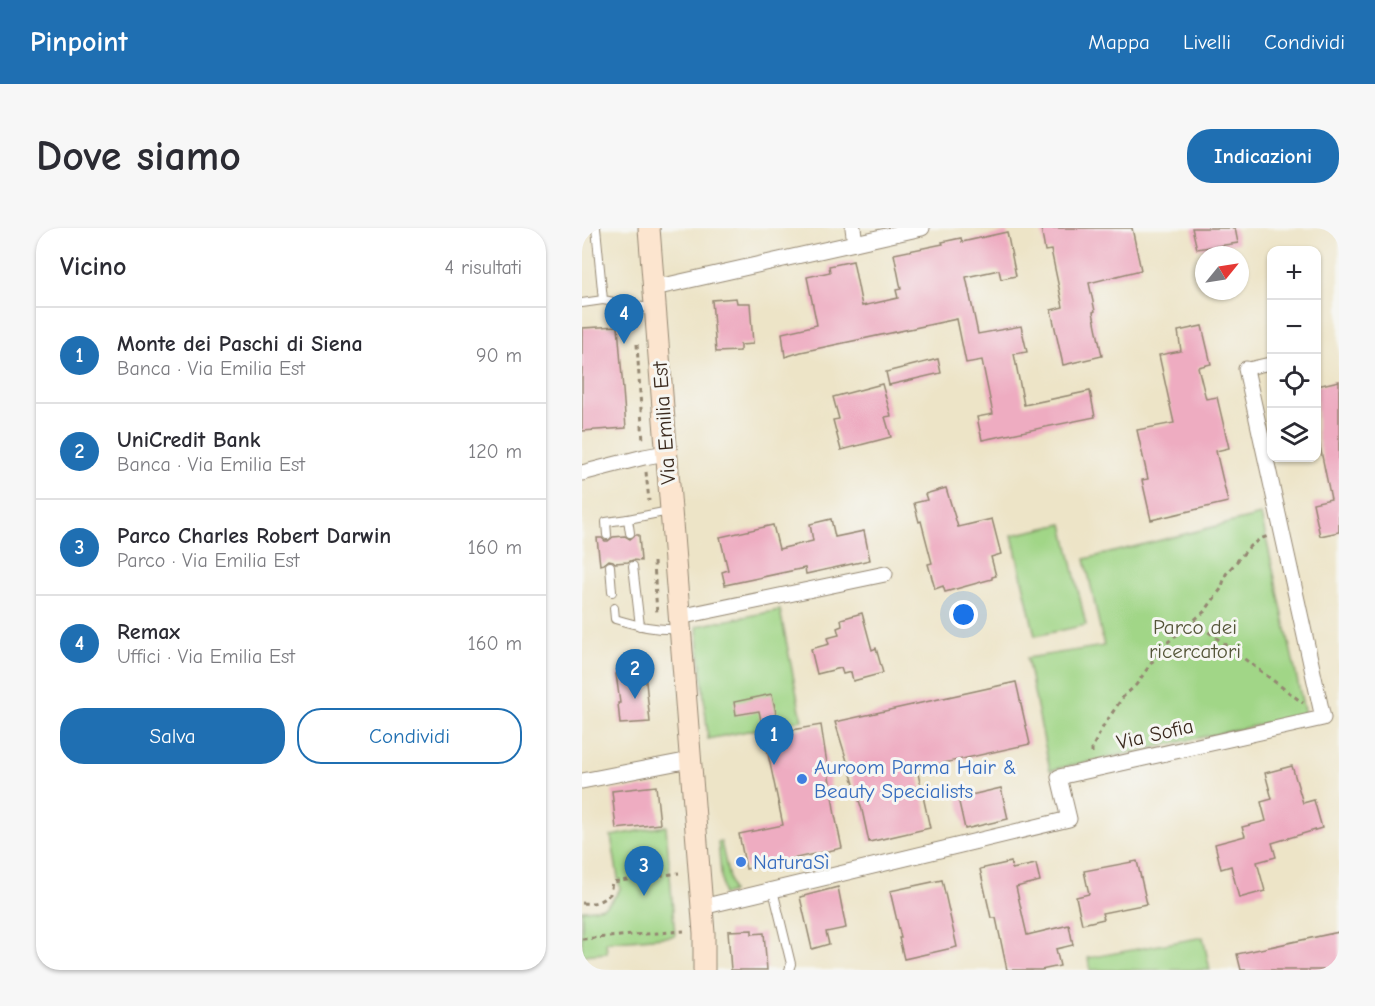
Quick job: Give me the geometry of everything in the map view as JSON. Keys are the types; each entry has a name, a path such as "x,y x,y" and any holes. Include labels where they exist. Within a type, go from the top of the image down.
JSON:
{"main road":[{"name":"Via Emilia Est","path":"649,228 702,907 694,932 704,970"},
{"name":"Via Emilia Est","path":"694,932 710,970"}],"street":[{"path":"654,299 854,236 922,228"},
{"path":"1267,364 1246,369 1323,718"},
{"path":"582,473 666,453"},
{"path":"680,623 885,574"},
{"name":"Via Sofia","path":"702,907 1069,819 1059,777 1323,718"},
{"path":"582,781 690,760"}],"lane":[{"path":"596,228 603,300"},
{"path":"582,303 603,300 654,299"},
{"path":"607,535 606,522 671,511"},
{"path":"628,519 630,532"},
{"path":"610,566 612,592"},
{"path":"633,566 640,626"},
{"path":"614,608 615,619 640,626 658,630 680,623"},
{"path":"773,890 791,964 789,970"}],"path":[{"path":"1090,770 1092,748 1104,725 1159,652 1205,610 1221,589 1226,574 1250,546 1260,539 1282,532"},
{"path":"1194,621 1323,718"},
{"path":"582,903 601,902 610,894 612,882 681,873"},
{"path":"582,939 694,932"}],"green space":[{"name":"Parco dei ricercatori","path":"1261,515 1305,715 1050,770 1027,658 1104,646 1085,559"},
{"path":"1063,524 1086,625 1035,636 1012,535"},
{"path":"780,610 802,720 708,739 697,626"},
{"path":"666,826 675,936 606,942 607,953 582,955 582,910 605,906 613,900 620,889 611,836"},
{"path":"718,842 721,842 732,892 723,895"},
{"path":"1203,937 1210,970 1090,970 1088,958"}],"building":[{"path":"1041,228 1132,228 1141,270 1089,283 1102,356 1063,365 1051,310 1063,307 1051,250 1045,251"},
{"path":"1192,228 1235,228 1238,243 1196,246"},
{"path":"1007,232 1016,276 1001,279 999,270 966,277 978,334 1021,326 1027,352 1014,354 1024,405 1090,391 1095,417 982,440 977,417 993,414 982,360 966,363 957,319 785,357 782,333 817,325 807,277 830,272 829,266 853,261 862,306 898,298 896,290 901,289 894,254 961,238 962,242"},
{"path":"736,298 737,303 750,303 753,344 740,345 740,351 716,352 712,300"},
{"path":"618,326 626,428 582,431 582,328"},
{"path":"1202,326 1211,364 1198,367 1206,399 1217,397 1229,448 1216,451 1228,502 1151,520 1142,480 1148,479 1137,430 1174,423 1159,355 1181,351 1178,331"},
{"path":"938,359 941,373 889,385 886,372"},
{"path":"1339,381 1339,532 1320,536 1313,503 1331,499 1321,451 1321,385"},
{"path":"882,384 891,416 885,417 891,437 841,450 833,420 839,419 833,397"},
{"path":"946,488 958,527 992,519 1001,554 991,557 996,576 992,579 945,592 943,586 935,589 928,564 932,563 914,503 927,500 925,494"},
{"path":"831,519 835,537 864,531 870,560 806,574 805,568 725,585 722,572 728,570 720,537 773,525 779,549 813,541 810,524"},
{"path":"639,535 641,561 615,563 609,560 600,565 597,538 608,541 613,537 625,536 630,539"},
{"path":"862,613 872,650 876,648 883,673 853,681 851,672 843,674 841,668 817,674 811,649 829,644 827,638 839,635 837,628 842,626 841,619"},
{"path":"645,672 650,722 620,724 616,674"},
{"path":"1016,682 1030,744 917,769 930,828 869,842 862,810 835,722"},
{"path":"772,694 780,732 821,725 842,848 746,869 739,834 783,825 759,711 736,715 734,702"},
{"path":"1292,766 1303,803 1314,800 1322,828 1272,843 1276,857 1257,862 1265,891 1239,898 1231,866 1221,869 1215,844 1245,836 1242,827 1266,821 1261,802 1272,799 1265,773"},
{"path":"656,786 660,824 616,829 612,791"},
{"path":"1001,788 1008,819 965,829 958,798"},
{"path":"1137,861 1147,904 1102,913 1104,919 1082,924 1076,897 1089,894 1084,871"},
{"path":"1011,862 1012,869 1036,864 1040,881 1016,887 1027,935 1069,925 1073,945 1056,949 1060,966 1041,970 1007,970 996,918 991,918 980,869"},
{"path":"942,880 957,947 904,959 890,891"},
{"path":"838,887 846,928 826,932 829,944 812,949 800,897"},
{"path":"752,930 752,934 764,933 767,970 731,970 728,931"},
{"path":"1339,932 1339,968 1332,970 1241,970 1237,954"}],"place":[{"name":"Remax","path":"624,344"},
{"name":"UniCredit Bank","path":"635,699"},
{"name":"Monte dei Paschi di Siena","path":"774,765"},
{"name":"Auroom Parma Hair & Beauty Specialists","path":"802,779"},
{"name":"NaturaSì","path":"741,862"},
{"name":"Parco Charles Robert Darwin","path":"644,896"}]}
